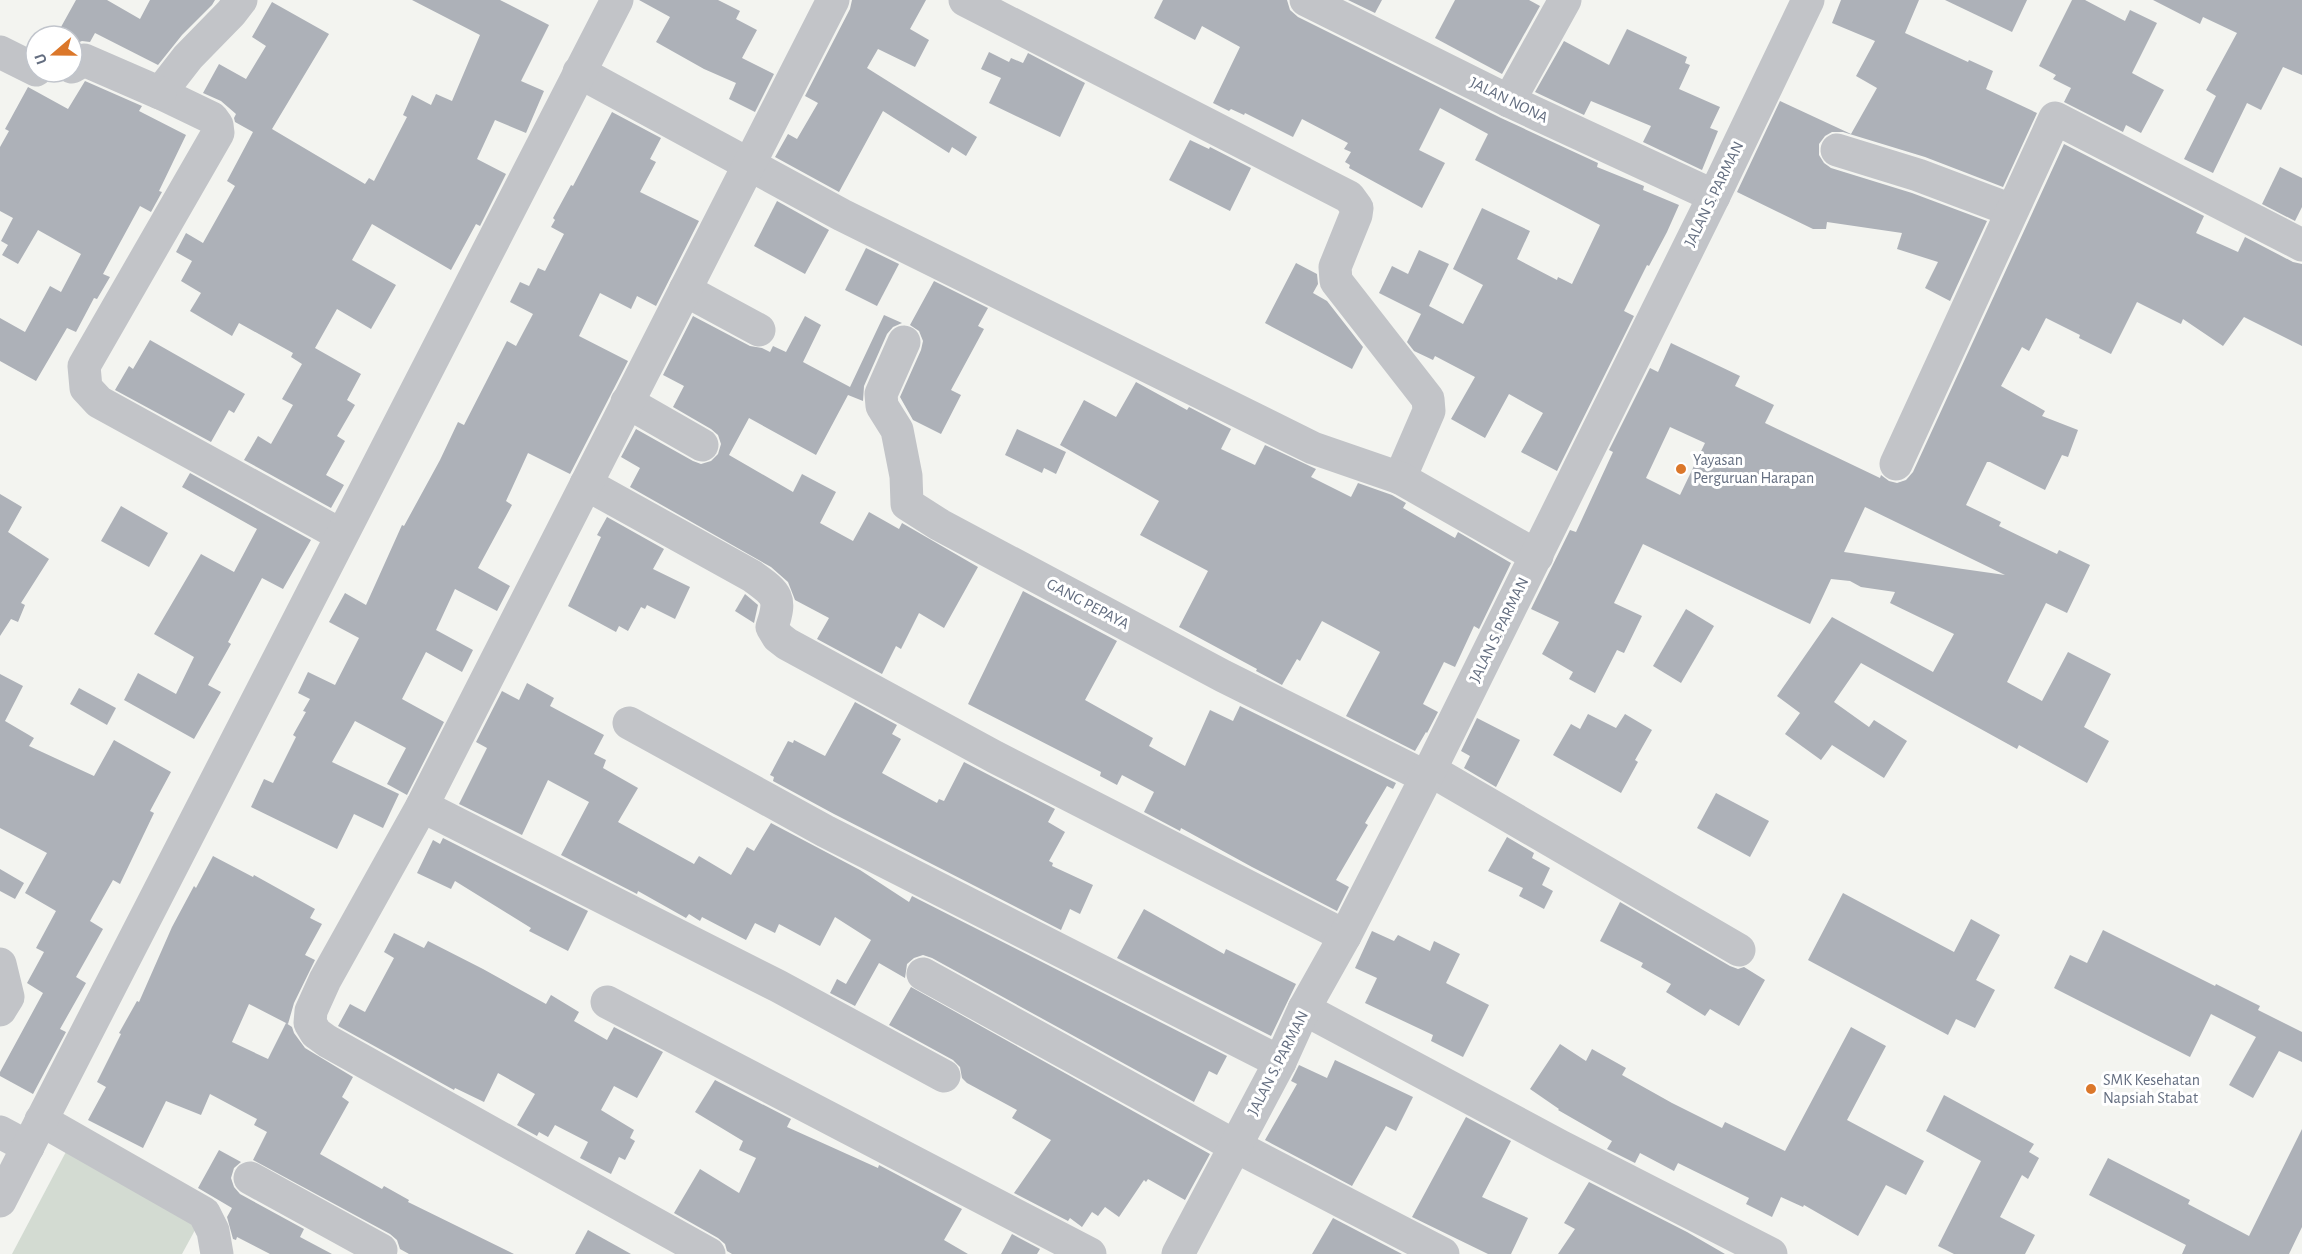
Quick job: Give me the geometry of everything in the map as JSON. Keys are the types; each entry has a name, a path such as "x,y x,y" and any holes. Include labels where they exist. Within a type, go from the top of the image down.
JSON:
{"street":[{"path":"160,93 188,57 241,0"},
{"path":"0,1201 23,1133 341,535 616,0"},
{"path":"709,1254 316,1033 310,1023 311,1011 422,806 833,0"},
{"path":"965,0 1349,196 1355,202 1356,215 1335,267 1336,281 1428,399 1429,411 1400,478"},
{"name":"JALAN NONA","path":"1306,0 1509,101 1714,196"},
{"path":"1509,101 1565,0"},
{"name":"JALAN S. PARMAN","path":"1178,1254 1280,1062 1304,1009 1345,936 1428,773 1714,196 1808,0"},
{"path":"0,52 24,64"},
{"path":"84,60 212,118 217,125 218,133 84,366 86,388 99,402 341,535"},
{"path":"579,72 842,215 1313,448 1400,478 1536,555"},
{"path":"1896,464 2055,118 2302,245"},
{"path":"1837,150 1918,175 2011,210"},
{"path":"685,290 759,330"},
{"name":"GANG PEPAYA","path":"904,342 881,394 882,406 897,430 906,476 906,504 940,525 1223,676 1428,773"},
{"path":"627,402 702,445"},
{"path":"586,484 752,576 771,589 778,608 772,627 778,637 787,644 994,758 1345,936"},
{"path":"629,723 825,831 1280,1062"},
{"path":"1428,773 1739,950"},
{"path":"422,806 778,986 944,1076"},
{"path":"0,964 8,997 0,1010"},
{"path":"922,974 1235,1146 1443,1254"},
{"path":"607,1002 1090,1254"},
{"path":"1304,1009 1560,1146 1771,1254"},
{"path":"23,1133 204,1213 213,1231 217,1254"},
{"path":"250,1178 384,1253"}],"shaded area":[{"path":"68,1148 201,1219 182,1254 12,1254"}],"building":[{"path":"76,0 107,0 140,19 150,0 215,0 158,65 95,33 90,42 84,41 84,24 63,24"},
{"path":"412,0 500,0 549,25 521,81 544,91 526,133 495,120 477,159 506,174 480,226 476,224 451,270 372,224 352,260 396,285 371,329 337,309 315,348 361,374 347,400 355,405 337,436 345,441 326,475 344,485 331,508 244,460 258,436 271,444 293,405 282,399 302,364 291,357 293,353 239,323 232,336 190,311 201,293 181,281 192,261 176,252 186,233 203,243 235,186 227,181 253,132 235,122 236,114 221,101 203,93 219,64 246,79 266,46 252,37 272,2 329,34 272,129 365,184 369,178 374,181 407,117 403,115 412,95 431,105 436,94 452,101 480,35"},
{"path":"639,0 718,0 740,11 736,19 757,30 742,58 774,74 755,112 729,99 736,83 704,69 656,42 670,17"},
{"path":"852,0 926,0 910,29 929,40 915,67 878,49 867,68 977,137 966,156 952,147 949,153 883,111 839,192 775,157 788,134 797,139 818,103 805,96 850,9"},
{"path":"1163,0 1287,0 1290,10 1298,17 1501,118 1598,163 1597,167 1644,186 1643,190 1679,205 1624,311 1634,316 1557,471 1521,452 1543,413 1509,394 1485,438 1451,419 1475,377 1435,356 1433,360 1414,351 1407,342 1421,314 1379,293 1392,266 1408,274 1419,250 1449,264 1429,306 1463,324 1483,285 1453,269 1482,208 1530,231 1517,259 1557,280 1558,277 1572,284 1600,225 1475,160 1488,134 1440,108 1419,150 1445,163 1422,208 1349,168 1350,165 1345,162 1351,152 1344,149 1348,143 1302,119 1293,137 1245,113 1244,115 1231,109 1229,111 1213,103 1240,47 1202,26 1195,40 1154,18"},
{"path":"1348,0 1382,0 1375,13"},
{"path":"1455,0 1529,0 1540,6 1502,74 1435,38"},
{"path":"1841,0 1919,0 1905,33 1993,71 1986,89 2037,113 2003,187 1925,157 1843,132 1832,132 1825,136 1819,144 1819,155 1831,168 1912,193 1987,221 1950,301 1925,288 1938,262 1897,249 1902,233 1827,222 1826,229 1813,229 1737,192 1780,101 1851,134 1877,88 1856,76 1875,41 1832,23"},
{"path":"1945,0 2027,0 2012,32"},
{"path":"2072,0 2085,0 2125,21 2130,10 2157,23 2132,73 2164,90 2141,133 2126,125 2123,132 2064,102 2071,88 2053,79 2056,75 2039,66"},
{"path":"2153,0 2302,0 2302,75 2283,67 2261,110 2247,103 2213,173 2184,159 2216,96 2206,90 2237,33 2203,17 2200,24"},
{"path":"1627,29 1687,57 1685,63 1690,65 1679,89 1720,107 1710,128 1718,131 1702,170 1643,142 1651,126 1591,101 1584,115 1535,92 1564,41 1609,65"},
{"path":"989,52 1009,62 1011,58 1023,63 1028,53 1085,83 1060,137 989,103 1001,78 981,69"},
{"path":"85,81 142,106 139,111 186,135 151,212 140,206 103,274 110,277 97,299 94,298 76,332 67,328 36,381 0,361 0,318 25,332 50,286 61,292 81,254 38,230 18,264 2,255 8,245 1,241 13,218 0,211 0,147 9,131 5,129 28,87 68,109"},
{"path":"612,112 661,138 650,159 656,162 640,192 699,221 656,306 637,296 631,309 600,293 579,336 628,361 570,474 528,453 506,501 512,505 478,568 510,586 497,611 455,589 436,630 473,650 462,672 426,652 402,699 444,722 407,795 387,784 406,748 355,721 332,762 399,794 383,828 354,814 337,849 251,807 264,779 273,783 296,737 293,735 306,712 303,711 310,699 298,693 308,672 335,685 359,638 329,622 345,593 366,605 402,525 404,526 440,460 458,422 464,425 507,341 516,346 533,314 510,302 520,282 529,286 538,268 545,271 564,234 551,227 555,220 553,218 571,185 573,186"},
{"path":"1190,140 1209,149 1210,147 1251,168 1230,211 1169,180"},
{"path":"2064,144 2204,216 2196,233 2238,252 2245,237 2293,262 2302,264 2302,346 2244,317 2223,346 2183,319 2181,324 2137,302 2111,354 2046,318 2029,351 2022,347 2001,386 2045,411 2042,416 2078,430 2068,457 2062,455 2045,490 1987,462 1966,505 2001,522 1999,526 2057,554 2059,550 2090,565 2067,613 2046,603 2007,682 2042,701 2068,652 2111,674 2084,727 2109,741 2087,783 2019,745 2017,749 1861,663 1834,702 1869,727 1874,720 1907,741 1884,778 1832,745 1821,760 1785,734 1800,713 1777,696 1832,617 1933,672 1954,634 1890,603 1895,592 1861,587 1850,581 1831,579 1810,624 1643,544 1614,603 1642,616 1624,653 1617,650 1595,693 1569,679 1573,672 1542,654 1559,622 1531,609 1570,530 1576,532 1613,452 1609,450 1650,368 1658,372 1671,343 1740,376 1735,386 1774,405 1765,423 1880,478 1881,475 1889,481 1897,483 1906,480 1913,472","holes":["1670,427 1705,443 1680,495 1646,478","1865,507 2005,575 1844,552"]},
{"path":"2280,167 2302,178 2302,207 2295,221 2262,204"},
{"path":"777,201 829,230 805,274 754,246"},
{"path":"866,248 899,264 877,306 845,290"},
{"path":"1296,263 1317,274 1318,284 1313,293 1327,301 1363,347 1352,369 1265,323"},
{"path":"934,281 988,308 978,326 984,329 951,390 961,395 941,434 913,420 900,397 923,341 919,331 910,325"},
{"path":"884,315 902,323 893,327 887,334 864,386 863,401 848,395 816,455 749,418 729,455 793,492 802,474 836,492 820,523 853,541 869,512 899,529 902,523 978,567 944,628 919,613 901,649 896,646 882,674 817,639 829,618 795,600 788,582 771,567 630,487 640,468 621,457 636,429 701,464 711,461 718,454 721,444 718,435 673,407 684,386 663,375 693,316 750,346 770,352 773,346 786,352 805,316 821,325 803,362 850,387"},
{"path":"150,340 245,394 234,413 229,410 211,442 115,390 129,366 133,369"},
{"path":"1136,382 1187,410 1189,407 1231,429 1221,449 1255,465 1265,445 1316,469 1311,477 1351,497 1358,483 1392,495 1406,503 1403,508 1455,538 1458,532 1511,563 1479,629 1474,626 1455,667 1444,662 1423,704 1438,712 1415,751 1346,716 1380,652 1322,621 1300,661 1297,659 1282,685 1179,627 1208,571 1140,535 1159,501 1060,445 1084,400 1116,417"},
{"path":"1017,429 1066,452 1056,474 1044,468 1042,473 1005,455"},
{"path":"190,473 311,540 283,589 262,578 228,642 231,644 208,685 221,692 194,739 124,700 138,673 176,694 194,657 154,634 201,554 234,572 257,529 182,487"},
{"path":"0,494 22,507 8,532 49,559 21,603 25,605 18,622 11,619 0,636"},
{"path":"121,506 168,533 149,567 101,541"},
{"path":"607,517 664,549 653,569 690,587 675,619 647,605 645,609 641,607 628,631 619,626 616,632 568,606 601,537 597,535"},
{"path":"1023,591 1117,641 1085,700 1153,738 1149,746 1185,766 1210,710 1233,721 1240,706 1396,783 1393,789 1387,786 1365,823 1368,825 1336,880 1349,887 1337,911 1181,828 1180,831 1144,812 1154,792 1122,775 1117,785 1100,776 1101,772 968,704"},
{"path":"745,594 758,605 754,623 735,611"},
{"path":"1686,609 1714,626 1681,683 1653,666"},
{"path":"0,674 23,686 5,721 34,738 29,746 94,776 114,740 171,772 150,811 154,813 120,884 113,880 90,921 103,929 76,977 86,983 60,1029 66,1032 33,1094 0,1076 0,1072 43,993 27,983 44,952 36,948 56,911 25,893 47,853 0,828"},
{"path":"527,683 554,698 550,706 604,735 594,754 606,760 603,768 638,788 618,822 694,864 699,856 731,875 747,847 754,851 771,823 860,870 909,902 912,896 1227,1056 1217,1075 1209,1071 1194,1102 923,955 907,964 905,978 879,963 855,1006 830,993 837,979 846,984 871,940 835,917 820,946 779,924 775,933 755,923 746,940 702,917 700,921 689,914 686,918 638,891 637,894 561,855 589,802 548,780 522,835 459,804 487,748 476,742 502,691 519,700"},
{"path":"79,688 116,708 107,725 70,704"},
{"path":"855,702 897,725 892,734 901,739 882,773 937,803 939,799 944,801 964,762 1055,809 1048,822 1065,832 1049,861 1053,863 1052,866 1093,885 1080,914 1070,909 1061,930 773,781 774,777 770,775 788,741 793,743 794,740 825,756"},
{"path":"1588,714 1616,728 1625,714 1652,730 1635,760 1638,762 1621,793 1553,755 1571,724 1580,729"},
{"path":"1477,718 1520,740 1496,787 1464,768 1470,756 1461,751"},
{"path":"1716,793 1769,821 1750,857 1697,828"},
{"path":"1507,837 1534,853 1532,858 1550,868 1542,885 1553,891 1544,909 1519,896 1523,888 1488,871"},
{"path":"443,838 588,911 568,951 529,931 531,928 455,881 451,889 417,873 433,840 440,844"},
{"path":"213,856 253,877 254,875 315,909 310,918 322,924 305,955 315,960 294,1003 288,1024 249,1004 232,1042 268,1059 286,1023 292,1027 305,1048 353,1077 342,1097 349,1102 320,1154 382,1189 384,1186 409,1200 408,1202 514,1254 409,1254 400,1249 397,1240 390,1234 253,1160 267,1132 254,1125 257,1119 210,1094 201,1115 166,1101 143,1148 88,1120 106,1087 97,1082 121,1034 119,1033 137,1001 139,1002 172,927"},
{"path":"0,869 24,883 15,899 0,891"},
{"path":"1843,893 1954,952 1971,919 2000,935 1976,980 1995,990 1975,1028 1956,1019 1948,1035 1808,960"},
{"path":"1620,902 1730,966 1738,969 1744,967 1765,980 1739,1026 1710,1009 1705,1016 1666,992 1671,984 1641,967 1643,963 1600,941"},
{"path":"1144,909 1224,954 1226,949 1296,984 1271,1036 1117,958"},
{"path":"2103,930 2260,1006 2258,1010 2302,1032 2302,1062 2279,1051 2253,1098 2229,1085 2256,1037 2211,1014 2190,1057 2054,988 2070,955 2087,963"},
{"path":"1372,931 1394,941 1398,935 1430,951 1434,941 1460,954 1446,983 1489,1005 1463,1057 1431,1041 1433,1035 1365,1003 1377,978 1355,968"},
{"path":"394,933 424,948 428,941 546,1004 551,995 579,1012 574,1021 607,1040 614,1027 663,1052 637,1098 614,1086 601,1110 634,1130 630,1138 635,1141 625,1160 619,1157 611,1174 580,1158 588,1142 555,1125 548,1137 539,1132 537,1136 517,1125 535,1094 498,1073 484,1102 455,1088 454,1090 338,1026 350,1004 365,1012 394,958 384,952"},
{"path":"911,987 1210,1154 1185,1200 1148,1179 1146,1182 1144,1180 1119,1217 1105,1207 1098,1216 1092,1212 1082,1227 1070,1218 1068,1221 1014,1193 1051,1140 1012,1118 1017,1110 967,1083 962,1078 960,1067 953,1060 889,1025"},
{"path":"1851,1027 1886,1046 1847,1120 1924,1161 1906,1195 1886,1185 1858,1236 1804,1205 1803,1207 1781,1197 1772,1217 1746,1204 1749,1198 1678,1163 1674,1171 1640,1153 1635,1163 1607,1149 1612,1141 1558,1110 1530,1089 1560,1044 1586,1061 1592,1049 1626,1068 1622,1075 1672,1103 1722,1128 1725,1122 1785,1151"},
{"path":"1335,1060 1413,1097 1396,1131 1386,1126 1352,1186 1265,1140 1297,1084 1291,1081 1299,1065 1327,1078"},
{"path":"715,1080 791,1119 787,1127 878,1168 879,1165 962,1209 944,1240 968,1254 732,1254 727,1251 725,1244 718,1238 674,1213 700,1169 739,1193 756,1158 739,1150 743,1141 695,1112"},
{"path":"1944,1095 2034,1144 2029,1152 2039,1158 2028,1179 2022,1175 2000,1217 2035,1235 2025,1254 1954,1254 1938,1246 1981,1161 1926,1131"},
{"path":"1466,1117 1511,1141 1482,1197 1528,1218 1511,1254 1488,1254 1412,1217"},
{"path":"2302,1129 2302,1227 2289,1254 2182,1254 2186,1245 2089,1195 2108,1158 2190,1200 2188,1204 2249,1236"},
{"path":"219,1150 241,1162 234,1168 231,1178 240,1194 304,1229 300,1237 332,1254 270,1254 237,1237 236,1240 233,1239 227,1217 232,1208 198,1188"},
{"path":"1589,1182 1725,1254 1558,1254 1575,1229 1564,1223"},
{"path":"1333,1218 1402,1254 1312,1254"},
{"path":"588,1230 631,1254 575,1254"},
{"path":"1012,1234 1040,1249 1037,1254 1001,1254"}],"place":[{"name":"Yayasan Perguruan Harapan","path":"1681,469"},
{"name":"SMK Kesehatan Napsiah Stabat","path":"2091,1089"}]}
